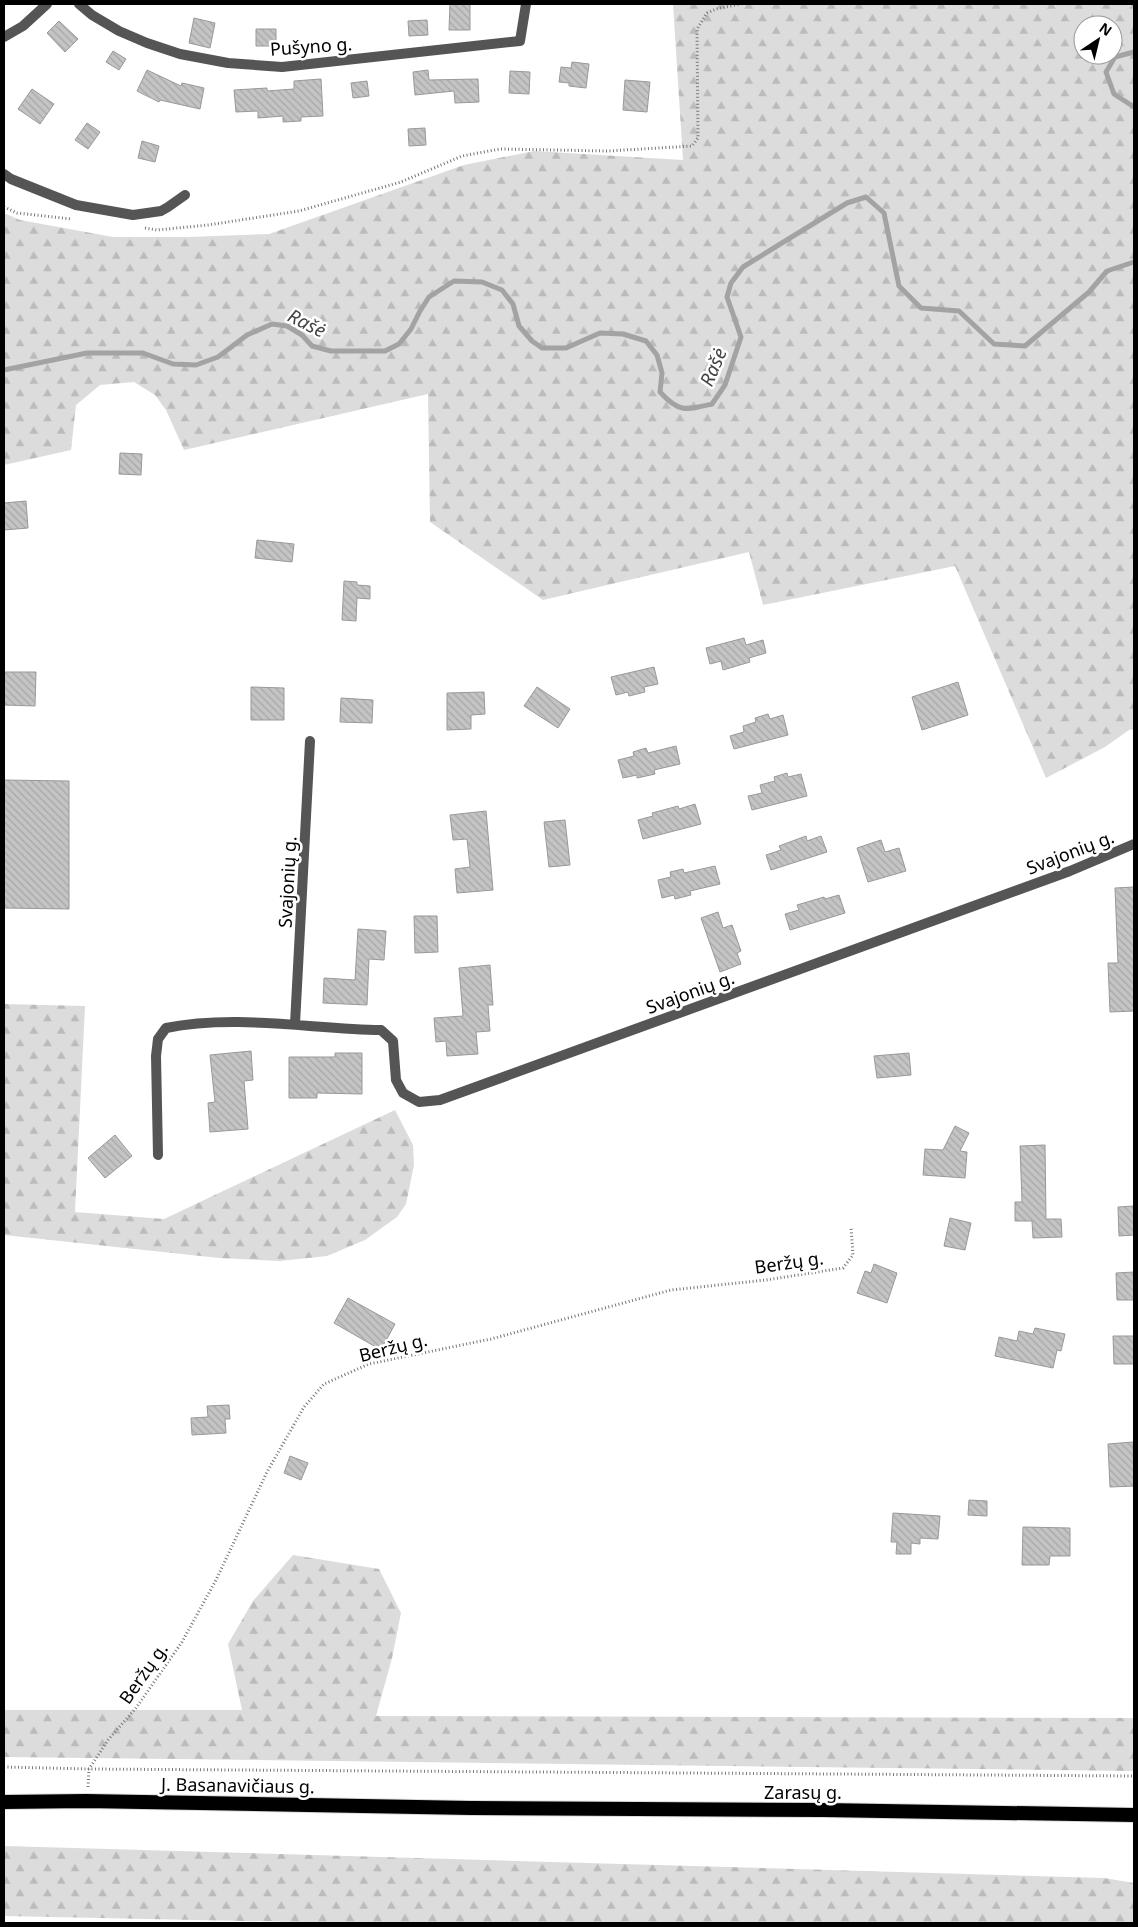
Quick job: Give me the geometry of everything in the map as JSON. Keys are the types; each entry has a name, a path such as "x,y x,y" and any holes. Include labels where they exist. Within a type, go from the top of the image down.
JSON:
{"highway":[{"name":"J. Basanavičiaus g.","path":"4,1802 86,1801 471,1808"},
{"name":"Zarasų g.","path":"471,1808 823,1810 1134,1815"}],"street":[{"path":"4,37 23,26 47,4"},
{"name":"Pušyno g.","path":"79,4 92,15 119,31 180,54 228,63 282,67 520,41 526,4"},
{"path":"4,174 10,179 76,205 133,215 161,211 185,195"},
{"name":"Svajonių g.","path":"295,1024 310,741"},
{"name":"Svajonių g.","path":"158,1155 156,1056 158,1039 166,1028 190,1023 295,1024 339,1029 381,1030 393,1041 396,1080 403,1093 419,1102 440,1100 1042,881 1134,844"}],"path":[{"path":"138,227 157,230 208,225 299,211 401,182 462,156 500,150 608,151 692,146 698,138 697,29 706,13 740,4"},
{"path":"4,207 17,213 73,219"},
{"name":"Beržų g.","path":"86,1801 89,1769 108,1740 136,1708 182,1642 216,1580 267,1472 304,1407 324,1384 369,1364 491,1339 671,1290 766,1280 843,1268 853,1255 851,1227"},
{"path":"4,1767 1134,1776"}],"green space":[{"path":"673,4 1134,4 1134,729 1129,730 1105,747 1046,778 955,566 763,605 749,552 543,600 430,522 428,394 184,450 166,410 155,395 134,382 100,385 76,405 71,450 4,465 4,213 20,220 113,237 269,234 464,165 534,151 683,160"},
{"path":"4,1004 85,1006 75,1212 164,1219 395,1110 413,1145 414,1165 406,1204 397,1217 365,1240 327,1256 280,1261 219,1258 4,1235"},
{"path":"293,1555 379,1569 401,1613 392,1658 376,1716 1134,1718 1134,1771 4,1757 4,1710 242,1710 228,1644 253,1601"},
{"path":"4,1846 1104,1878 1134,1883 1134,1923 348,1923 4,1916"}],"building":[{"path":"450,4 470,4 470,30 449,30"},
{"path":"194,18 215,23 210,48 189,43"},
{"path":"427,20 428,35 409,36 408,21"},
{"path":"59,21 78,39 65,52 47,33"},
{"path":"256,29 276,29 276,46 256,46"},
{"path":"113,51 126,59 119,70 106,62"},
{"path":"572,62 589,64 586,88 569,86 569,83 559,82 561,67 571,68"},
{"path":"147,70 181,86 182,83 204,88 200,109 160,100 159,102 137,91"},
{"path":"428,70 429,80 478,79 479,102 455,103 454,91 415,95 413,72"},
{"path":"510,71 530,72 529,94 509,93"},
{"path":"321,79 323,116 301,117 301,121 283,122 283,116 258,118 258,111 236,112 234,90 267,88 267,91 294,89 294,81"},
{"path":"625,80 650,82 647,112 623,110"},
{"path":"367,81 369,96 353,98 351,83"},
{"path":"32,89 54,104 40,124 18,109"},
{"path":"87,123 100,132 88,149 75,140"},
{"path":"425,128 426,145 409,146 408,129"},
{"path":"142,141 159,146 155,162 138,158"},
{"path":"120,453 142,454 141,475 119,474"},
{"path":"26,501 28,528 4,530 4,503"},
{"path":"257,540 294,544 292,562 255,558"},
{"path":"344,581 370,586 370,599 357,598 356,621 342,620"},
{"path":"744,638 746,645 763,640 766,653 749,658 750,662 723,670 721,661 710,664 706,648"},
{"path":"654,667 658,684 644,687 645,692 629,696 628,692 616,695 611,677"},
{"path":"4,672 36,672 35,706 4,705"},
{"path":"958,682 968,715 922,730 912,697"},
{"path":"251,687 284,688 284,720 251,720"},
{"path":"537,687 570,709 558,728 524,706"},
{"path":"484,692 485,714 471,715 471,729 447,730 447,693"},
{"path":"341,698 373,700 372,723 340,722"},
{"path":"768,714 770,719 783,715 788,735 734,749 730,736 744,732 743,726 756,722 755,718"},
{"path":"676,746 680,764 654,770 655,774 637,778 637,775 623,778 618,760 634,756 633,752 646,748 648,753"},
{"path":"787,773 788,777 801,774 807,796 752,810 748,796 762,793 760,785 775,781 774,777"},
{"path":"4,780 69,781 69,909 4,908"},
{"path":"695,804 701,824 643,839 638,820 653,816 652,813 678,806 679,809"},
{"path":"486,811 493,890 457,893 455,869 470,867 467,839 453,840 450,815"},
{"path":"565,820 570,865 549,867 544,822"},
{"path":"806,836 807,841 821,836 827,852 771,870 766,855 781,850 779,846"},
{"path":"881,840 885,852 899,848 906,871 868,882 857,848"},
{"path":"715,866 720,884 690,891 691,895 675,899 674,895 662,898 658,880 671,877 670,872 683,869 684,873"},
{"path":"1134,887 1134,1011 1110,1012 1108,963 1118,963 1115,888"},
{"path":"839,895 845,913 790,930 785,914 799,910 797,905 824,897 825,899"},
{"path":"718,912 723,928 732,925 741,951 737,953 741,964 720,972 701,918"},
{"path":"414,916 437,916 438,952 415,953"},
{"path":"358,929 386,931 384,960 369,959 367,1005 323,1003 324,978 355,980"},
{"path":"490,965 493,1005 488,1005 490,1031 476,1032 478,1054 447,1056 446,1041 436,1042 434,1018 463,1016 459,968"},
{"path":"251,1051 253,1080 244,1081 248,1129 210,1132 208,1103 215,1102 210,1055"},
{"path":"335,1053 362,1053 362,1094 317,1093 317,1098 289,1098 289,1057 335,1057"},
{"path":"909,1053 911,1075 877,1078 874,1056"},
{"path":"955,1126 969,1133 960,1151 967,1152 965,1178 923,1175 925,1149 943,1150"},
{"path":"115,1135 132,1156 105,1178 88,1158"},
{"path":"1045,1145 1046,1219 1061,1219 1062,1237 1033,1238 1032,1221 1015,1221 1015,1202 1022,1202 1020,1146"},
{"path":"1134,1206 1134,1235 1119,1236 1118,1207"},
{"path":"950,1218 971,1223 965,1250 944,1246"},
{"path":"874,1264 897,1273 887,1303 857,1293 865,1271 871,1273"},
{"path":"1134,1272 1134,1300 1117,1300 1116,1273"},
{"path":"348,1298 395,1324 381,1350 334,1323"},
{"path":"1035,1328 1065,1334 1061,1351 1057,1350 1053,1368 995,1356 999,1337 1017,1341 1019,1331 1033,1334"},
{"path":"1113,1336 1134,1336 1134,1364 1114,1364"},
{"path":"229,1405 230,1419 225,1419 226,1433 192,1435 191,1418 208,1417 207,1406"},
{"path":"1133,1442 1134,1486 1110,1487 1108,1444"},
{"path":"290,1456 308,1463 301,1480 284,1473"},
{"path":"969,1500 987,1501 987,1516 968,1515"},
{"path":"893,1513 940,1516 938,1539 920,1538 920,1544 911,1543 911,1554 896,1554 897,1542 891,1542"},
{"path":"1023,1527 1070,1528 1070,1556 1050,1556 1049,1565 1022,1565"}],"waterway":[{"name":"Rašė","path":"1134,52 1115,57 1106,72 1114,94 1134,107"},
{"name":"Rašė","path":"4,370 87,353 143,353 173,364 196,365 218,357 247,335 272,324 287,326 302,335 312,346 331,351 385,351 399,344 411,329 429,297 454,281 482,282 502,290 513,304 519,326 532,341 542,348 566,348 600,333 623,334 646,341 657,355 662,373 660,392 672,404 678,407 696,408 712,404 725,385 741,337 727,297 731,283 743,267 847,203 866,197 884,213 899,286 921,308 959,311 994,344 1025,346 1089,292 1107,271 1134,262"}]}
